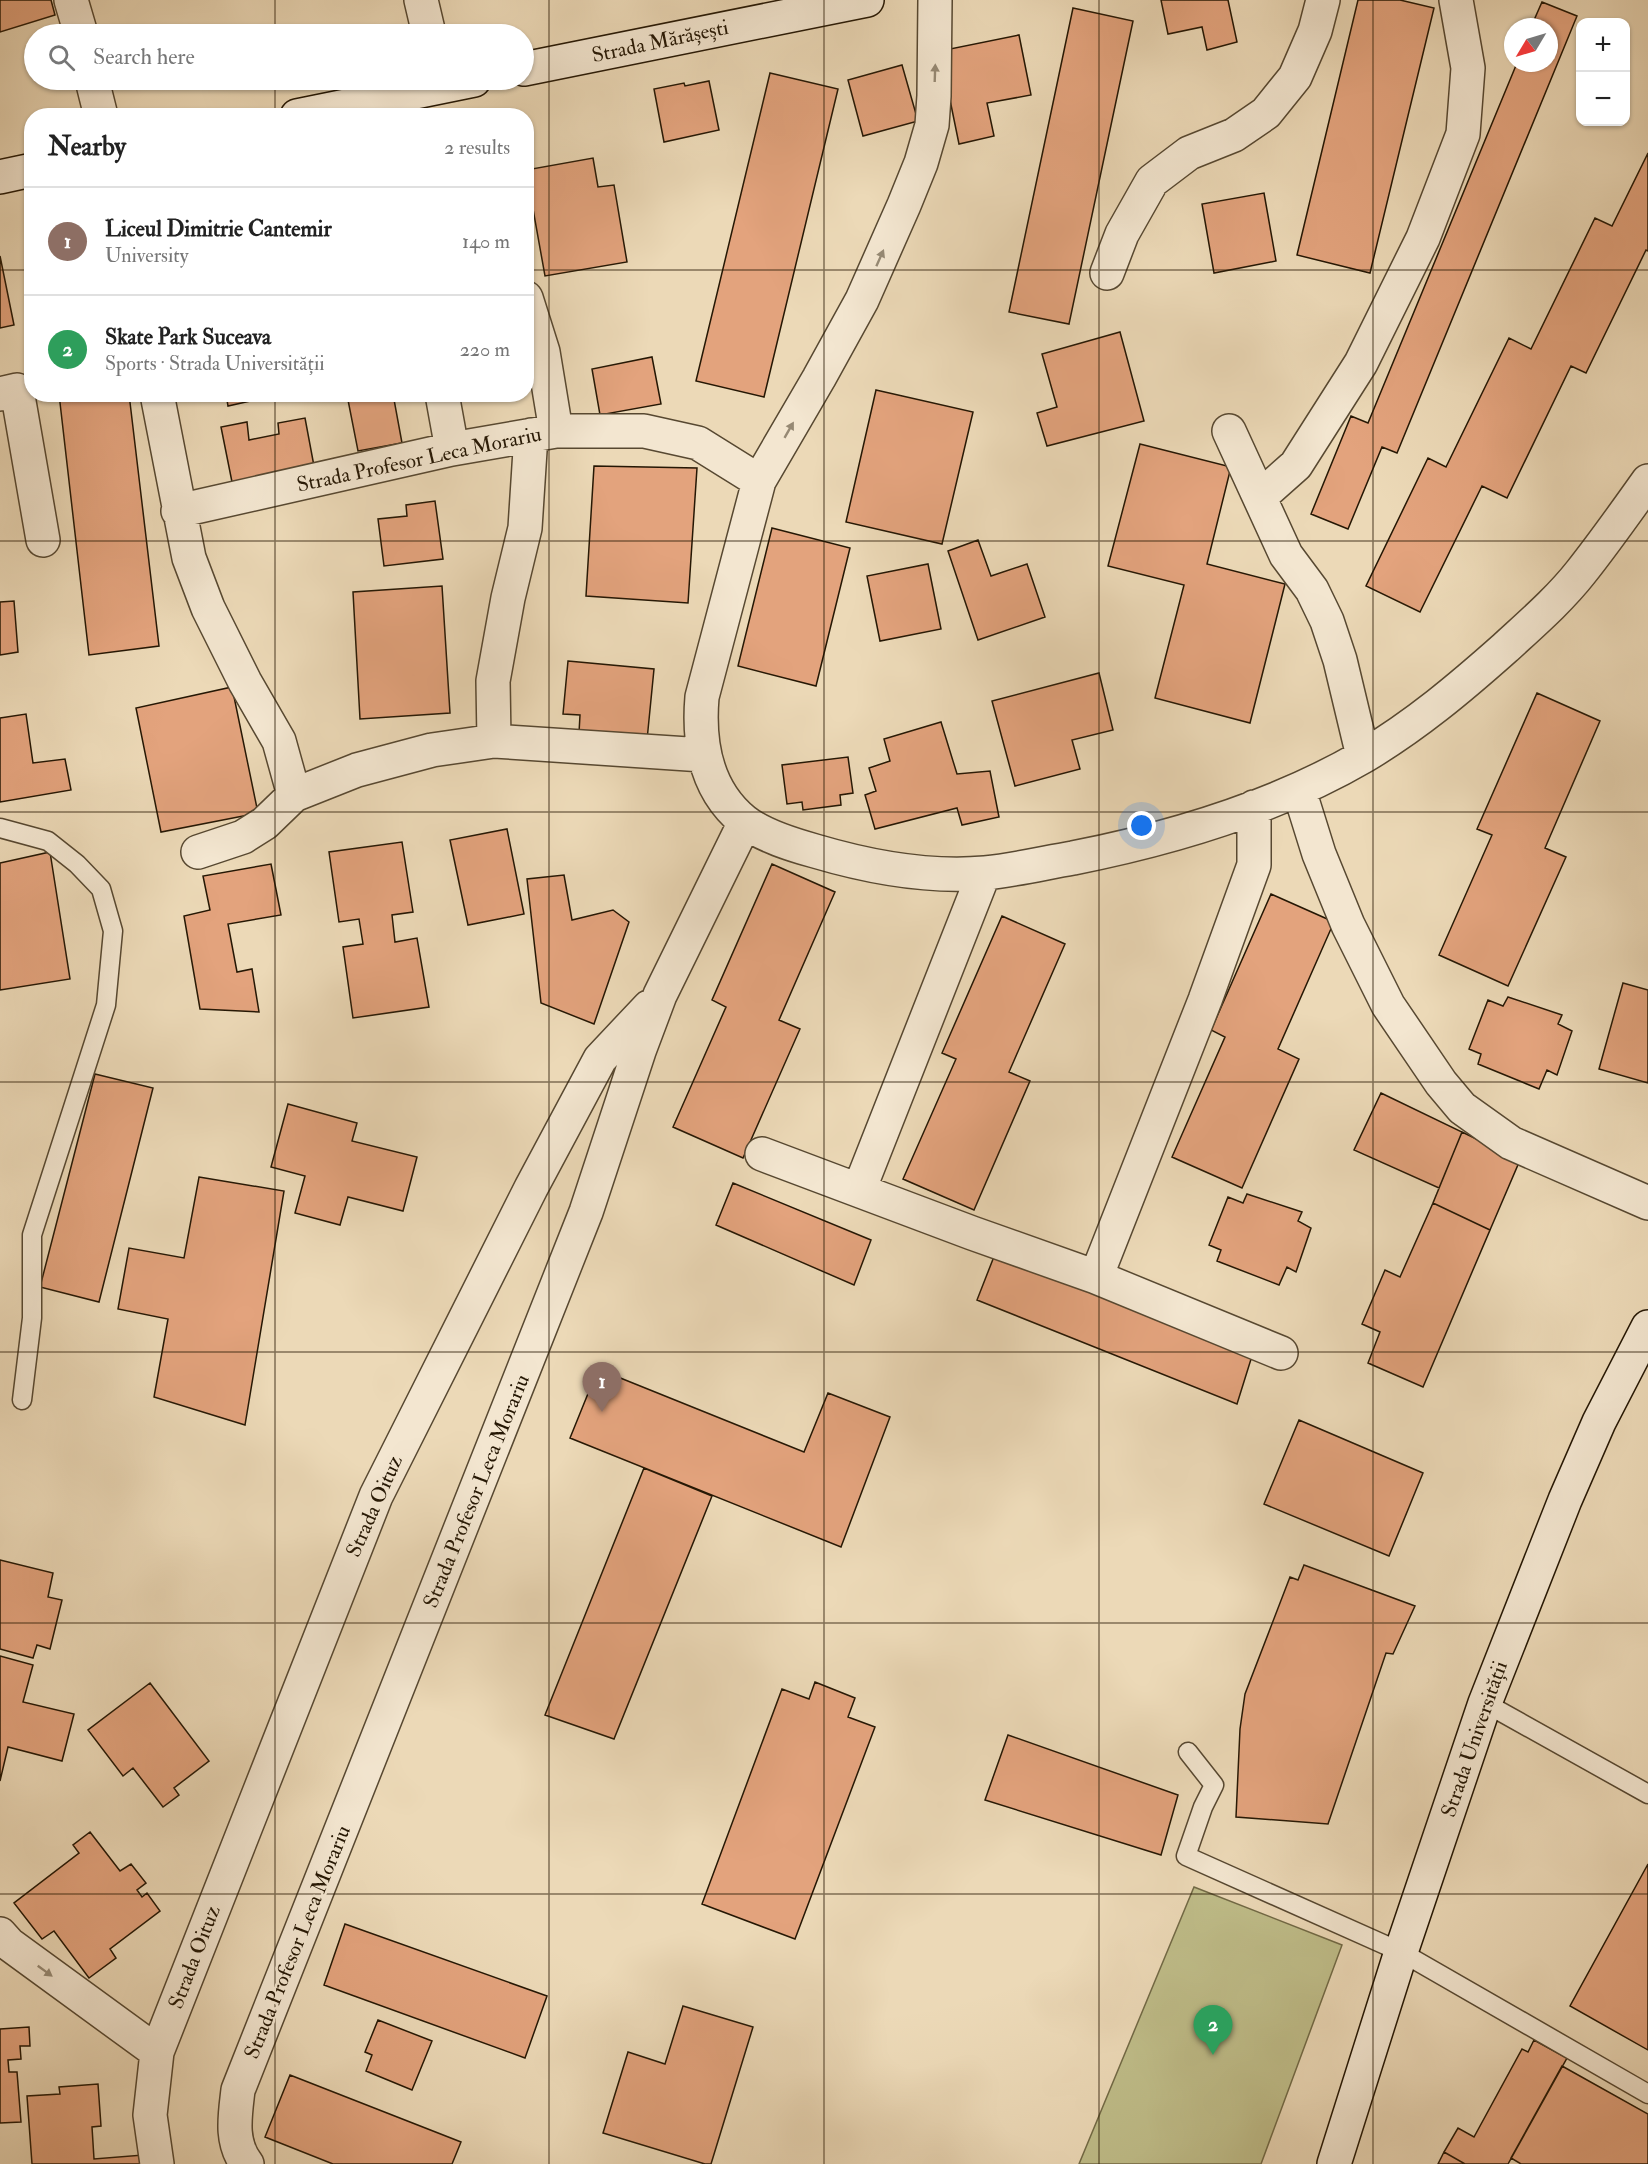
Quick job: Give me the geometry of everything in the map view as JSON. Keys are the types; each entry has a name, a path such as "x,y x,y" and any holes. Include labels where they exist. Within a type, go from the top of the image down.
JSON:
{"street":[{"path":"71,0 78,24"},
{"path":"421,0 427,24"},
{"name":"Strada Mărășești","path":"534,67 783,8 867,0"},
{"path":"935,0 932,124 921,163 862,300 759,481 702,698 699,725 703,754 719,794 745,822 786,843 893,870 984,873 1113,849 1198,828 1254,807 1299,790 1363,756 1449,698 1526,629 1579,574 1648,481"},
{"path":"1107,273 1122,234 1152,181 1189,153 1234,135 1266,113 1295,77 1315,31 1323,0"},
{"path":"1260,496 1296,465 1362,363 1423,238 1463,134 1468,68 1456,0"},
{"path":"94,90 99,108"},
{"path":"332,108 411,90"},
{"path":"0,177 24,172"},
{"path":"494,741 493,681 508,598 544,433 543,352 534,323"},
{"path":"0,394 16,390 44,540"},
{"path":"158,402 189,558 208,608 245,682 279,741 294,795"},
{"path":"443,402 452,448"},
{"name":"Strada Profesor Leca Morariu","path":"178,511 452,448 544,433 644,431 699,443 759,481"},
{"path":"1229,431 1286,555 1312,590 1327,621 1340,660 1363,756"},
{"path":"198,852 243,837 265,823 294,795 357,770 432,750 494,741 703,754"},
{"path":"1299,790 1319,854 1348,925 1388,1005 1441,1083 1462,1108 1511,1143 1648,1203"},
{"path":"1096,1277 1205,1000 1254,866 1254,807"},
{"name":"Strada Profesor Leca Morariu","path":"247,2164 241,2156 234,2129 238,2090 586,1212 639,1051 660,995 745,822"},
{"path":"859,1190 984,873"},
{"name":"Strada Oituz","path":"157,2164 150,2115 156,2052 376,1496 531,1188 600,1059 660,995"},
{"path":"762,1154 1096,1277 1281,1353"},
{"name":"Strada Universității","path":"1334,2164 1401,1952 1485,1703 1564,1500 1599,1422 1648,1327"},
{"path":"0,1934 9,1944 156,2052"}],"lane":[{"path":"0,828 48,841 77,864 101,889 113,931 106,1005 32,1235 32,1318 22,1400"},
{"path":"1485,1703 1648,1794"},
{"path":"1188,1752 1214,1785 1203,1807 1186,1856 1401,1952 1648,2094"}],"shaded area":[{"path":"1194,1887 1342,1945 1261,2164 1079,2164"}],"building":[{"path":"0,0 51,0 55,15 0,32"},
{"path":"1161,0 1228,0 1237,42 1207,50 1202,27 1168,34"},
{"path":"1358,0 1400,0 1434,8 1370,273 1297,255"},
{"path":"1542,2 1577,16 1558,62 1558,18 1535,18"},
{"path":"1073,8 1133,21 1069,324 1009,312"},
{"path":"1019,35 1031,95 987,103 994,136 959,144 940,51"},
{"path":"902,65 918,121 863,136 848,80"},
{"path":"1513,72 1554,72 1397,453 1382,447 1348,529 1311,514 1351,416 1368,423"},
{"path":"770,73 838,89 764,397 696,381"},
{"path":"709,81 719,130 664,142 654,89"},
{"path":"1648,153 1648,251 1646,250 1586,373 1571,366 1507,498 1482,486 1420,612 1366,586 1428,458 1446,467 1509,338 1531,349 1595,218 1612,226"},
{"path":"593,158 598,187 614,185 627,262 545,276 534,215 534,169"},
{"path":"1264,193 1276,261 1214,273 1202,204"},
{"path":"0,256 14,325 0,328"},
{"path":"1120,332 1144,421 1047,446 1037,413 1057,407 1042,354"},
{"path":"652,357 661,404 600,415 592,369"},
{"path":"876,390 973,412 942,544 846,522"},
{"path":"60,402 130,402 159,646 89,655"},
{"path":"227,402 246,402 228,406"},
{"path":"348,402 394,402 402,443 358,451"},
{"path":"305,418 314,466 232,482 221,427 247,422 249,440 279,434 278,423"},
{"path":"1140,444 1231,467 1207,564 1285,584 1250,723 1155,698 1184,585 1108,566"},
{"path":"594,466 697,468 688,603 586,596"},
{"path":"435,501 443,559 384,566 378,519 407,516 406,505"},
{"path":"772,528 850,548 816,686 738,666"},
{"path":"978,540 991,576 1027,564 1045,617 978,640 948,551"},
{"path":"928,564 941,629 880,641 867,576"},
{"path":"442,586 450,713 360,719 353,592"},
{"path":"14,601 18,652 0,655 0,602"},
{"path":"568,661 654,669 647,740 579,733 580,715 563,714"},
{"path":"1099,673 1113,730 1072,740 1080,769 1015,786 992,701"},
{"path":"232,687 258,813 161,832 136,708"},
{"path":"1537,693 1600,721 1545,848 1566,857 1508,986 1439,955 1492,835 1477,829"},
{"path":"26,714 33,763 65,759 71,790 0,802 0,718"},
{"path":"941,722 957,774 990,771 999,817 962,825 957,808 875,829 865,795 876,791 869,768 890,761 884,739"},
{"path":"848,757 853,793 840,795 841,805 803,810 802,802 787,804 782,765"},
{"path":"507,829 524,914 468,925 450,840"},
{"path":"402,842 413,912 392,915 395,942 417,938 429,1007 353,1018 343,947 363,944 359,919 339,922 329,852"},
{"path":"50,852 70,979 0,990 0,863"},
{"path":"271,864 281,915 228,924 237,972 252,969 259,1012 200,1009 184,916 210,910 203,876"},
{"path":"772,864 835,892 779,1020 800,1029 743,1158 673,1127 726,1007 712,1000"},
{"path":"564,875 572,920 613,910 629,922 594,1024 541,1003 527,879"},
{"path":"1271,894 1334,922 1278,1049 1299,1059 1242,1188 1172,1157 1225,1037 1211,1030"},
{"path":"1002,916 1065,944 1009,1072 1030,1081 974,1210 903,1179 956,1059 942,1053"},
{"path":"1623,983 1648,990 1648,1083 1599,1069"},
{"path":"1508,997 1562,1015 1558,1024 1572,1031 1557,1075 1547,1070 1539,1089 1478,1064 1481,1054 1469,1049 1488,1000 1503,1006"},
{"path":"95,1074 153,1088 99,1302 40,1287"},
{"path":"1381,1093 1462,1132 1439,1188 1354,1150"},
{"path":"288,1104 357,1123 352,1141 417,1157 403,1211 348,1197 340,1225 295,1213 305,1176 271,1167"},
{"path":"1462,1132 1520,1160 1490,1230 1433,1203"},
{"path":"199,1177 284,1191 245,1425 154,1397 168,1319 118,1309 129,1248 184,1258"},
{"path":"733,1183 871,1240 854,1285 716,1225"},
{"path":"1247,1194 1302,1212 1298,1221 1311,1228 1296,1272 1287,1267 1279,1285 1217,1261 1221,1250 1209,1245 1228,1197 1243,1203"},
{"path":"1433,1203 1490,1230 1423,1387 1368,1363 1380,1332 1362,1324 1385,1270 1400,1277"},
{"path":"995,1254 1252,1356 1237,1404 977,1300"},
{"path":"598,1369 804,1452 828,1393 890,1417 841,1547 570,1438"},
{"path":"1299,1420 1423,1473 1389,1556 1264,1504"},
{"path":"644,1468 712,1496 614,1739 545,1715"},
{"path":"0,1560 53,1573 48,1597 62,1600 50,1649 37,1645 33,1658 0,1649"},
{"path":"1304,1565 1415,1606 1393,1654 1386,1653 1328,1824 1236,1817 1240,1729 1245,1694 1290,1577 1298,1580"},
{"path":"0,1656 33,1665 23,1702 74,1714 62,1761 8,1747 0,1781"},
{"path":"815,1682 855,1698 848,1717 875,1727 795,1939 702,1904 782,1689 809,1699"},
{"path":"150,1683 209,1761 174,1788 179,1795 163,1807 133,1768 123,1776 88,1730"},
{"path":"1008,1735 1178,1795 1161,1855 985,1800"},
{"path":"90,1832 120,1871 131,1864 146,1883 137,1890 142,1897 147,1893 160,1911 110,1949 116,1958 89,1978 54,1931 42,1939 14,1903 79,1853 73,1845"},
{"path":"1648,1864 1648,2050 1570,2006"},
{"path":"345,1924 547,1996 525,2058 324,1985"},
{"path":"683,2006 753,2027 711,2164 603,2133 628,2052 665,2064"},
{"path":"378,2020 432,2041 412,2090 366,2071 372,2055 365,2052"},
{"path":"29,2027 30,2046 20,2046 21,2059 8,2060 9,2072 17,2072 21,2122 0,2123 0,2029"},
{"path":"1534,2040 1567,2058 1508,2164 1465,2164 1444,2152 1458,2128 1474,2137 1522,2049 1528,2052"},
{"path":"1562,2066 1648,2114 1648,2164 1521,2164 1511,2158"},
{"path":"290,2075 461,2142 452,2164 333,2164 265,2137"},
{"path":"98,2084 101,2126 92,2127 94,2159 143,2155 143,2164 32,2164 27,2096 60,2094 59,2087"},
{"path":"1444,2152 1465,2164 1438,2164"}],"place":[{"name":"Liceul Dimitrie Cantemir","path":"602,1412"},
{"name":"Skate Park Suceava","path":"1213,2055"}]}
